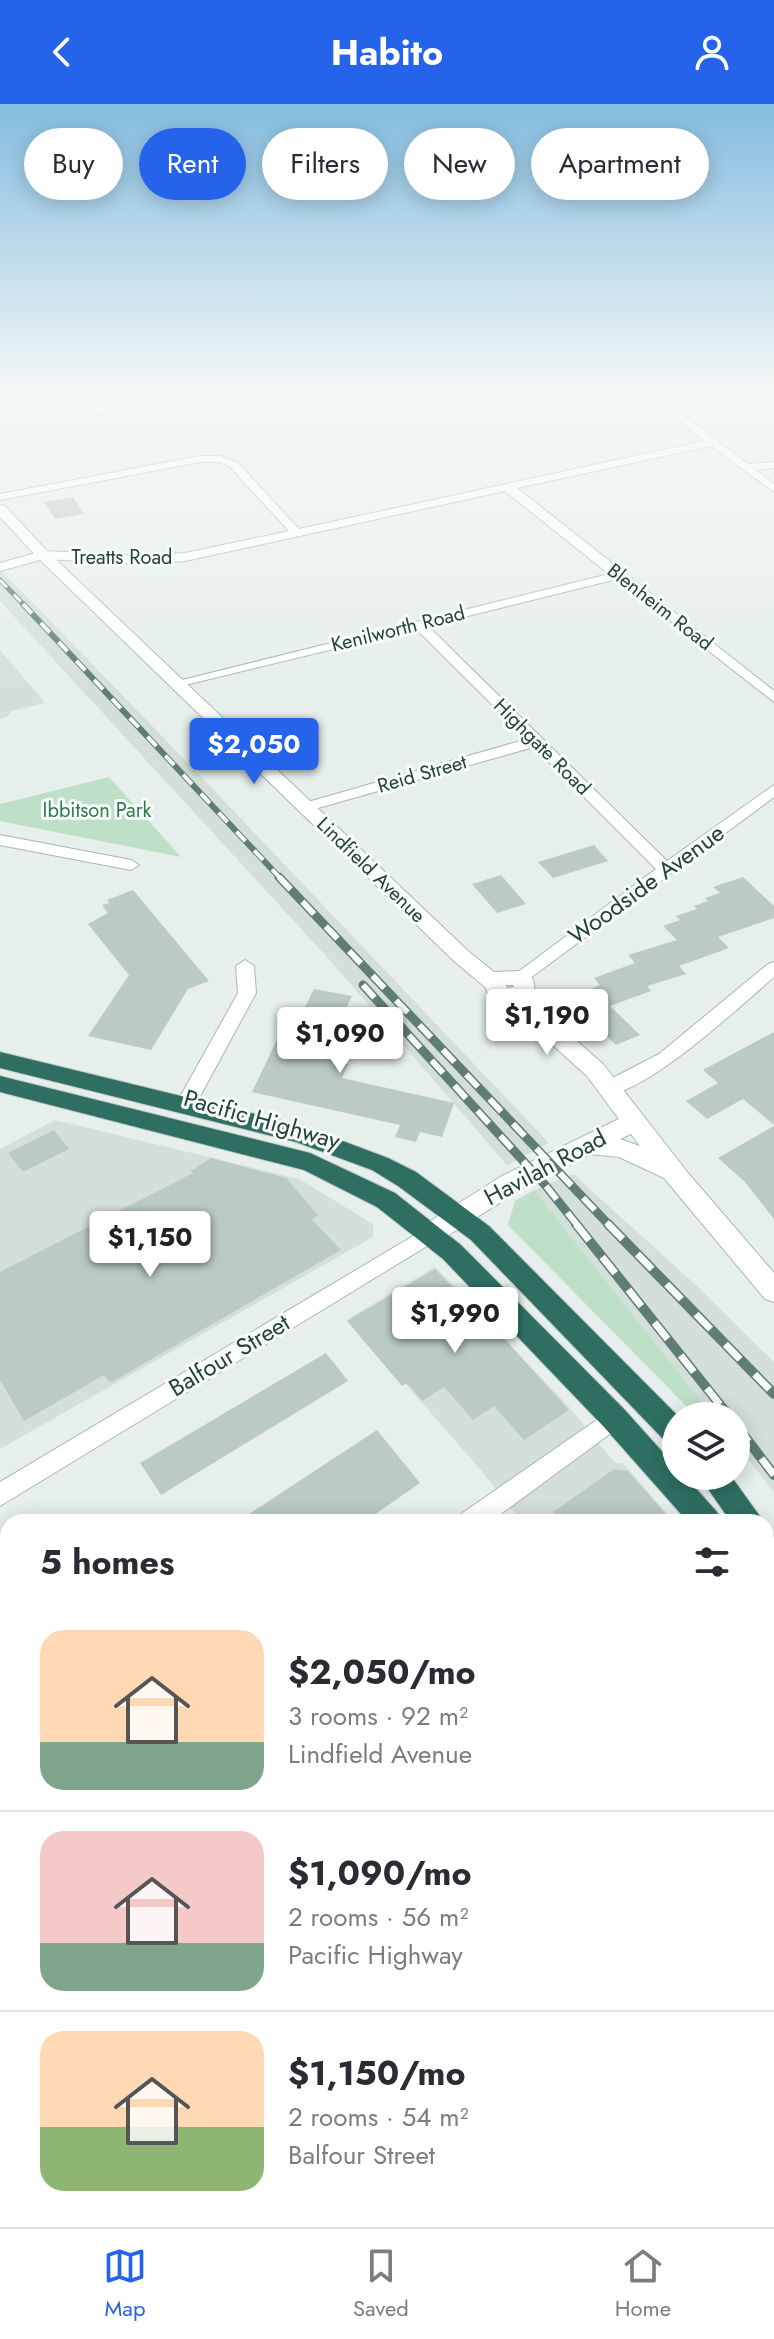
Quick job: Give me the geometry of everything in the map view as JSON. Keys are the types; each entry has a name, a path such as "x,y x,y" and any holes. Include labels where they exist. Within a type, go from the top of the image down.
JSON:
{"highway":[{"name":"Pacific Highway","path":"0,1060 300,1134 349,1150 407,1179 480,1233 662,1418"},
{"name":"Pacific Highway","path":"0,1084 310,1162 386,1200 430,1234 614,1418 700,1514"},
{"path":"724,1490 743,1514"}],"street":[{"path":"0,497 36,490"},
{"path":"257,490 297,533"},
{"name":"Treatts Road","path":"0,567 43,555 145,560 185,557 494,490"},
{"name":"Blenheim Road","path":"512,490 774,698"},
{"name":"Lindfield Avenue","path":"0,509 43,555 461,956 494,983 499,994 516,988"},
{"name":"Kenilworth Road","path":"177,683 619,575"},
{"name":"Highgate Road","path":"419,624 666,870"},
{"name":"Reid Street","path":"306,807 537,741"},
{"name":"Woodside Avenue","path":"516,988 774,790"},
{"path":"0,840 131,865"},
{"path":"185,1106 247,993 245,966"},
{"path":"610,1088 666,1059 774,968"},
{"path":"516,988 610,1088 679,1180 774,1291"},
{"name":"Havilah Road","path":"457,1215 583,1145 635,1121"},
{"path":"583,1145 623,1148 650,1160 679,1180"},
{"name":"Balfour Street","path":"0,1495 457,1215"},
{"path":"481,1514 614,1418"}],"shaded area":[{"path":"0,569 549,1143 507,1165 336,967 0,601"},
{"path":"0,650 45,703 11,711 7,717 0,719"},
{"path":"55,1120 299,1179 373,1224 373,1237 0,1449 0,1149"},
{"path":"573,1174 697,1286 774,1362 774,1492 750,1462 750,1402 702,1402 534,1190"},
{"path":"435,1267 570,1408 615,1463 623,1463 667,1514 515,1514 480,1469 348,1319"}],"green space":[{"name":"Ibbitson Park","path":"109,777 181,857 0,821 0,804"},
{"path":"534,1190 702,1402 682,1402 508,1225 515,1201"}],"building":[{"path":"73,497 84,514 55,519 44,502"},
{"path":"594,845 608,861 553,878 538,862"},
{"path":"501,875 526,904 497,913 472,884"},
{"path":"743,877 774,906 774,918 718,937 729,948 679,966 686,974 647,986 651,991 610,1006 640,1035 616,1045 568,999 600,985 594,978 635,963 628,955 677,940 663,926 680,920 676,916 697,909 694,906 708,901 705,898 720,893 713,887"},
{"path":"133,890 209,981 188,989 151,1050 88,1036 129,975 88,924 108,913 102,905 110,903 107,900"},
{"path":"314,989 352,996 322,1058 348,1064 342,1078 454,1103 442,1137 420,1132 416,1142 395,1137 400,1125 252,1092 288,1017 299,1019"},
{"path":"774,1032 774,1125 743,1099 707,1119 686,1101 718,1083 703,1070"},
{"path":"774,1126 774,1219 745,1182 718,1158"},
{"path":"54,1130 69,1149 23,1172 8,1153"},
{"path":"211,1158 286,1178 318,1215 312,1220 341,1250 110,1383 104,1375 24,1421 0,1380 0,1272 193,1173 191,1171"},
{"path":"435,1269 569,1410 524,1440 494,1406 473,1420 444,1387 422,1401 407,1383 402,1386 347,1321"},
{"path":"326,1353 348,1381 161,1495 140,1463"},
{"path":"377,1430 420,1483 375,1514 249,1514"},
{"path":"614,1469 628,1471 666,1514 555,1514 553,1512"}],"railway":[{"path":"0,580 25,606"},
{"path":"23,604 281,879"},
{"path":"279,877 610,1226"},
{"path":"363,985 546,1186 578,1226"},
{"path":"576,1224 718,1402"},
{"path":"608,1224 774,1394"},
{"path":"750,1443 774,1475"}]}
